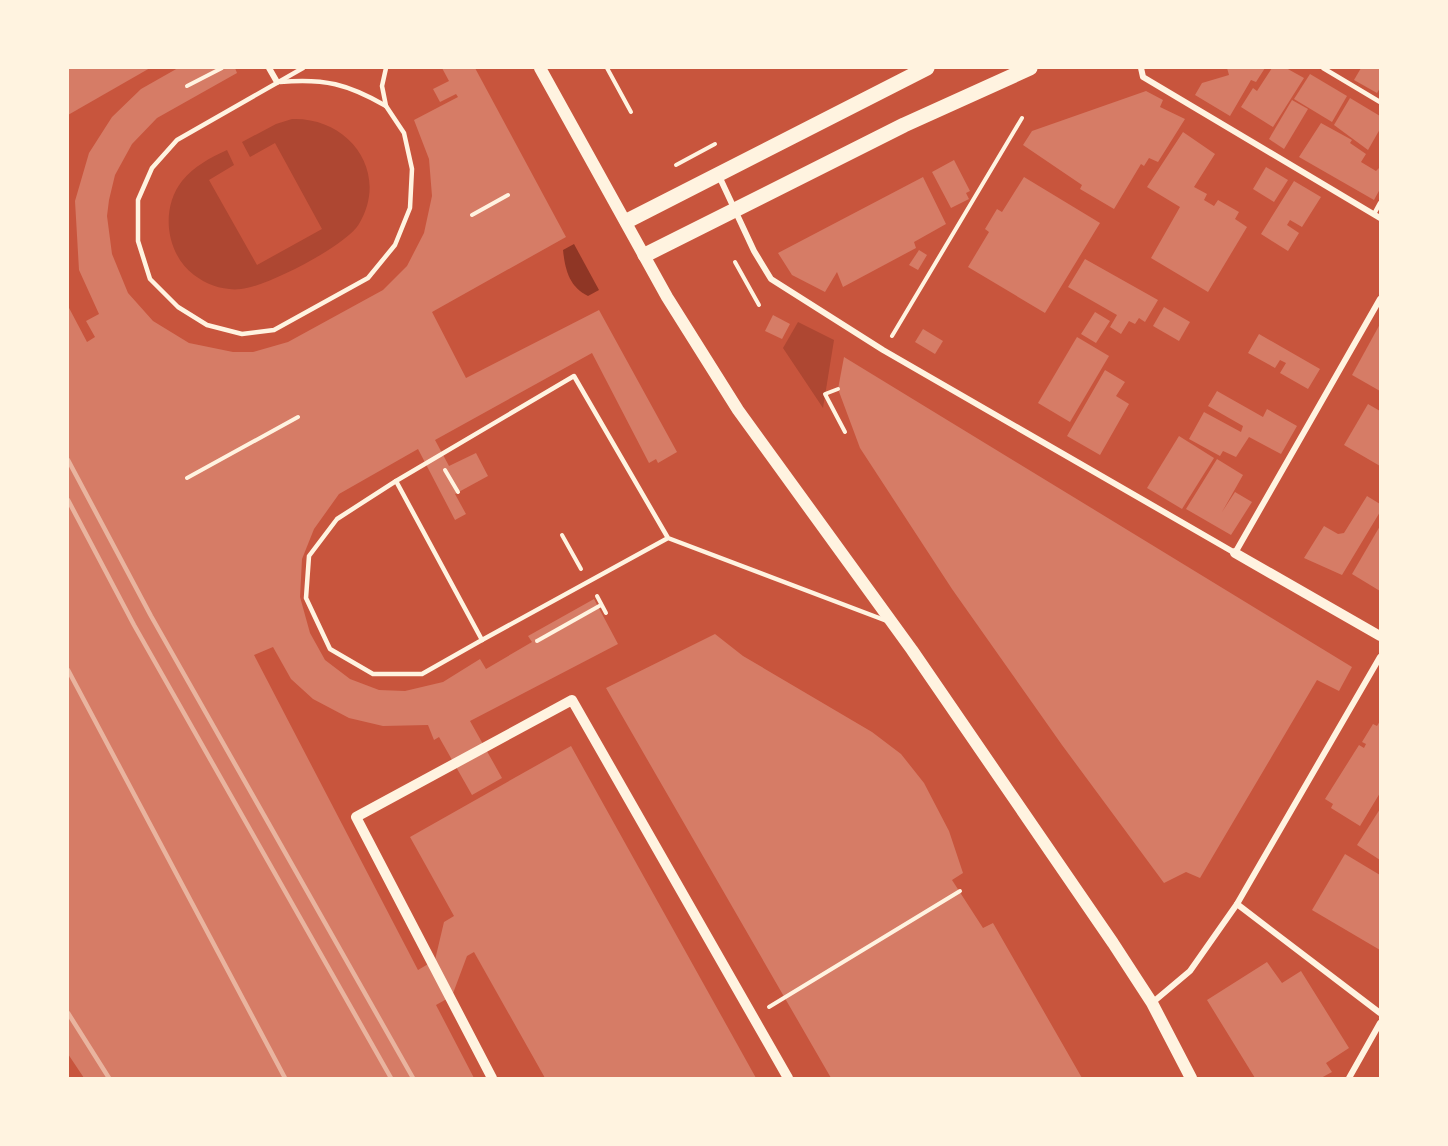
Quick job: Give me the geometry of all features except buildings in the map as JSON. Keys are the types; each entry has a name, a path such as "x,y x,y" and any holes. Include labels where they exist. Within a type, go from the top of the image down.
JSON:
{"main road":[{"path":"540,68 667,297 738,410 891,622 1152,1004 1191,1078"},
{"path":"627,222 927,68"},
{"path":"645,255 904,125 1030,68"}],"street":[{"path":"269,68 278,82"},
{"path":"1140,68 1143,77 1380,218"},
{"path":"719,174 771,279 883,350 1380,636"},
{"path":"1235,553 1380,299"},
{"path":"1152,1004 1190,971 1237,904 1380,657"},
{"path":"492,1078 356,817 572,700 788,1078"},
{"path":"1237,904 1380,1012"},
{"path":"1350,1078 1380,1023"}],"lane":[{"path":"303,68 177,140 152,168 138,200 138,241 150,279 178,307 207,325 242,334 274,330 368,278 395,245 410,208 412,169 404,133 386,106 382,86 386,68"},
{"path":"1323,68 1380,102"},
{"path":"278,82 309,79 336,83 362,92 386,106"},
{"path":"1374,214 1380,202"},
{"path":"668,538 422,674 373,674 330,649 306,598 309,556 337,519 396,481 574,376 668,538 891,622"},
{"path":"396,481 482,640"}],"path":[{"path":"187,86 222,68"},
{"path":"607,68 631,112"},
{"path":"883,350 1022,118"},
{"path":"676,165 715,144"},
{"path":"472,215 508,195"},
{"path":"735,262 759,305"},
{"path":"838,389 825,394 845,432"},
{"path":"187,478 298,417"},
{"path":"441,461 458,492"},
{"path":"537,641 601,605"},
{"path":"753,1016 960,891"}],"shaded area":[{"path":"292,119 313,121 331,127 358,151 366,167 370,185 367,204 359,224 323,254 253,287 223,288 205,282 194,275 177,255 169,231 171,205 175,192 192,171 227,150 234,165 209,180 257,265 322,229 275,143 250,157 242,142 276,124"},
{"path":"574,244 599,290 588,296 576,288 565,264 563,250"},
{"path":"798,322 834,340 823,408 783,348"}],"railway":[{"path":"68,460 151,616 413,1078"},
{"path":"68,500 134,625 391,1078"},
{"path":"68,670 285,1078"},
{"path":"68,1013 109,1078"}]}
